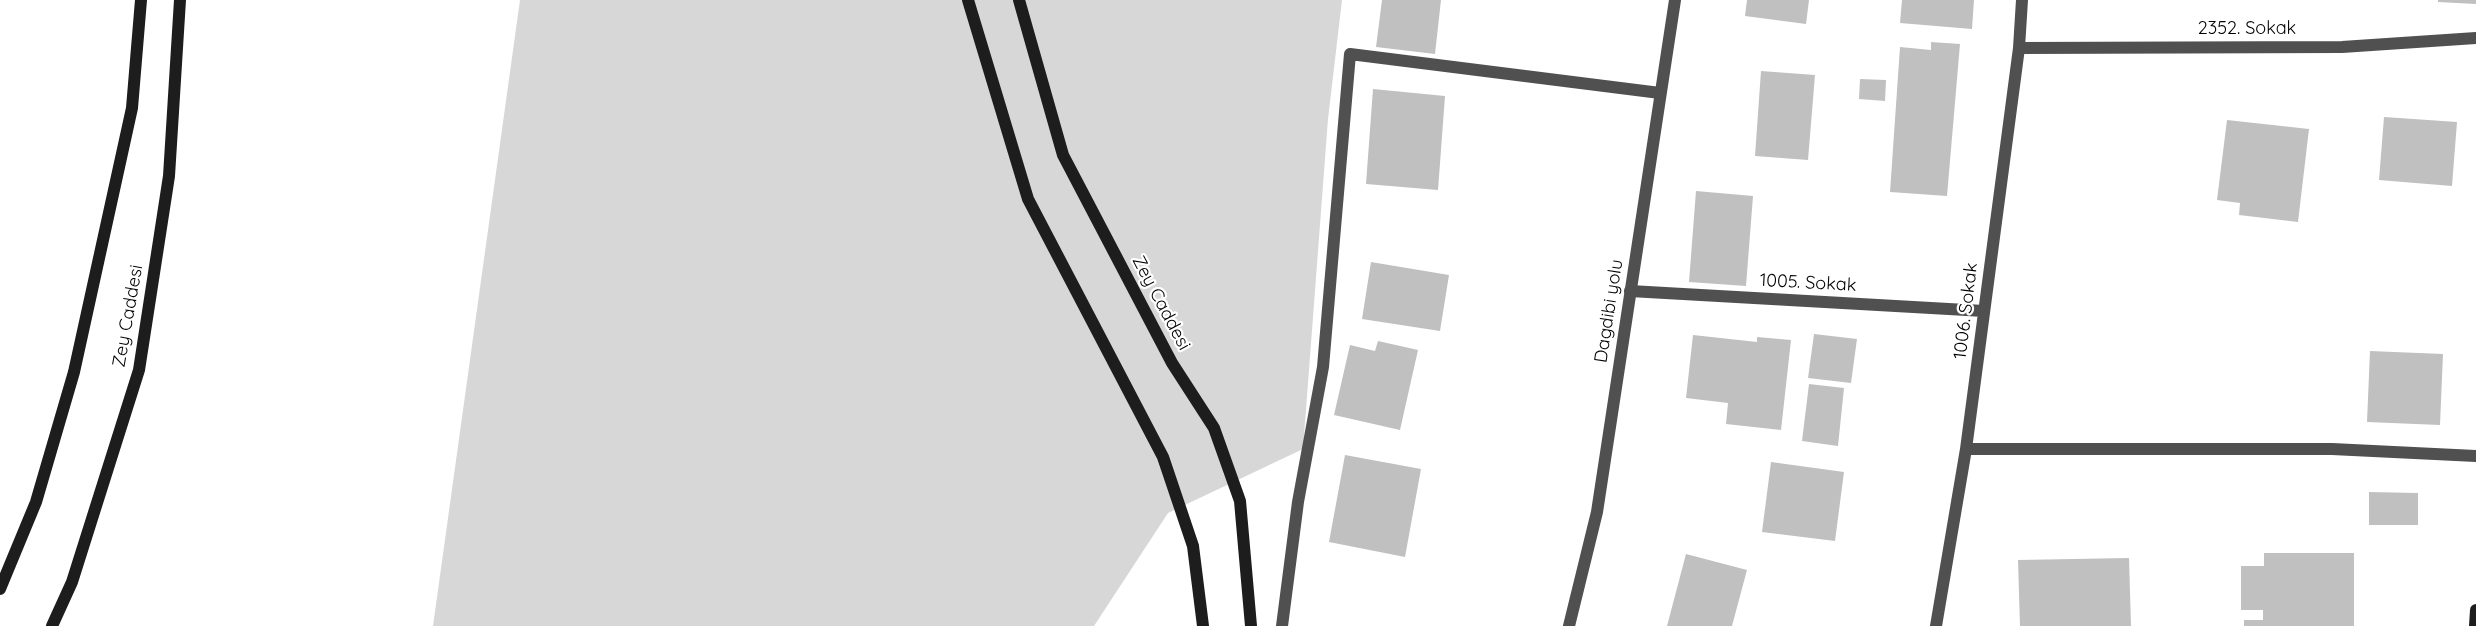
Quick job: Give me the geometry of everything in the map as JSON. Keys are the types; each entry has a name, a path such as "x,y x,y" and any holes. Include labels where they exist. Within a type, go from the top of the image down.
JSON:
{"main road":[{"path":"0,589 36,502 74,372 132,108 141,0"},
{"name":"Zey Caddesi","path":"52,626 72,582 139,370 170,176 180,0"},
{"path":"969,0 1028,198 1163,457 1193,546 1203,626"},
{"name":"Zey Caddesi","path":"1019,0 1063,155 1172,363 1214,428 1240,501 1251,626"},
{"path":"2475,626 2476,610"}],"street":[{"name":"Dagdibi yolu","path":"1569,626 1596,512 1675,0"},
{"name":"1006. Sokak","path":"1936,626 1966,448 2019,48 2022,0"},
{"name":"2352. Sokak","path":"2019,48 2342,47 2476,38"},
{"path":"1282,626 1298,502 1323,367 1350,54 1660,93"},
{"name":"1005. Sokak","path":"1630,291 1984,310"},
{"path":"1966,448 2332,449 2476,456"}],"shaded area":[{"path":"520,0 1342,0 1328,119 1303,449 1168,513 1094,626 433,626"}],"building":[{"path":"1382,0 1441,0 1435,54 1376,47"},
{"path":"1747,0 1809,0 1806,24 1745,16"},
{"path":"1902,0 1974,0 1972,29 1900,23"},
{"path":"2438,0 2476,0 2476,4 2438,2"},
{"path":"1931,42 1960,44 1947,196 1890,192 1900,47 1931,50"},
{"path":"1761,71 1815,75 1808,160 1755,156"},
{"path":"1860,79 1886,80 1885,101 1859,99"},
{"path":"1373,89 1445,96 1438,190 1366,184"},
{"path":"2384,117 2457,122 2452,186 2379,180"},
{"path":"2227,120 2309,129 2298,222 2239,215 2240,203 2217,200"},
{"path":"1696,191 1753,196 1746,286 1689,282"},
{"path":"1371,262 1449,275 1440,331 1362,319"},
{"path":"1814,334 1857,339 1851,383 1808,378"},
{"path":"1693,335 1757,342 1757,337 1791,340 1781,430 1726,424 1728,403 1686,398"},
{"path":"1378,341 1418,350 1400,430 1334,415 1350,345 1375,351"},
{"path":"2370,351 2443,354 2440,425 2367,422"},
{"path":"1809,384 1844,388 1838,446 1802,441"},
{"path":"1345,455 1421,469 1405,557 1329,542"},
{"path":"1771,462 1844,472 1835,541 1762,532"},
{"path":"2369,492 2418,493 2418,525 2369,525"},
{"path":"2264,553 2354,553 2354,626 2244,626 2244,620 2263,620 2263,610 2241,610 2241,566 2264,566"},
{"path":"1686,554 1747,570 1732,626 1667,626"},
{"path":"2129,558 2131,626 2020,626 2018,560"}]}
